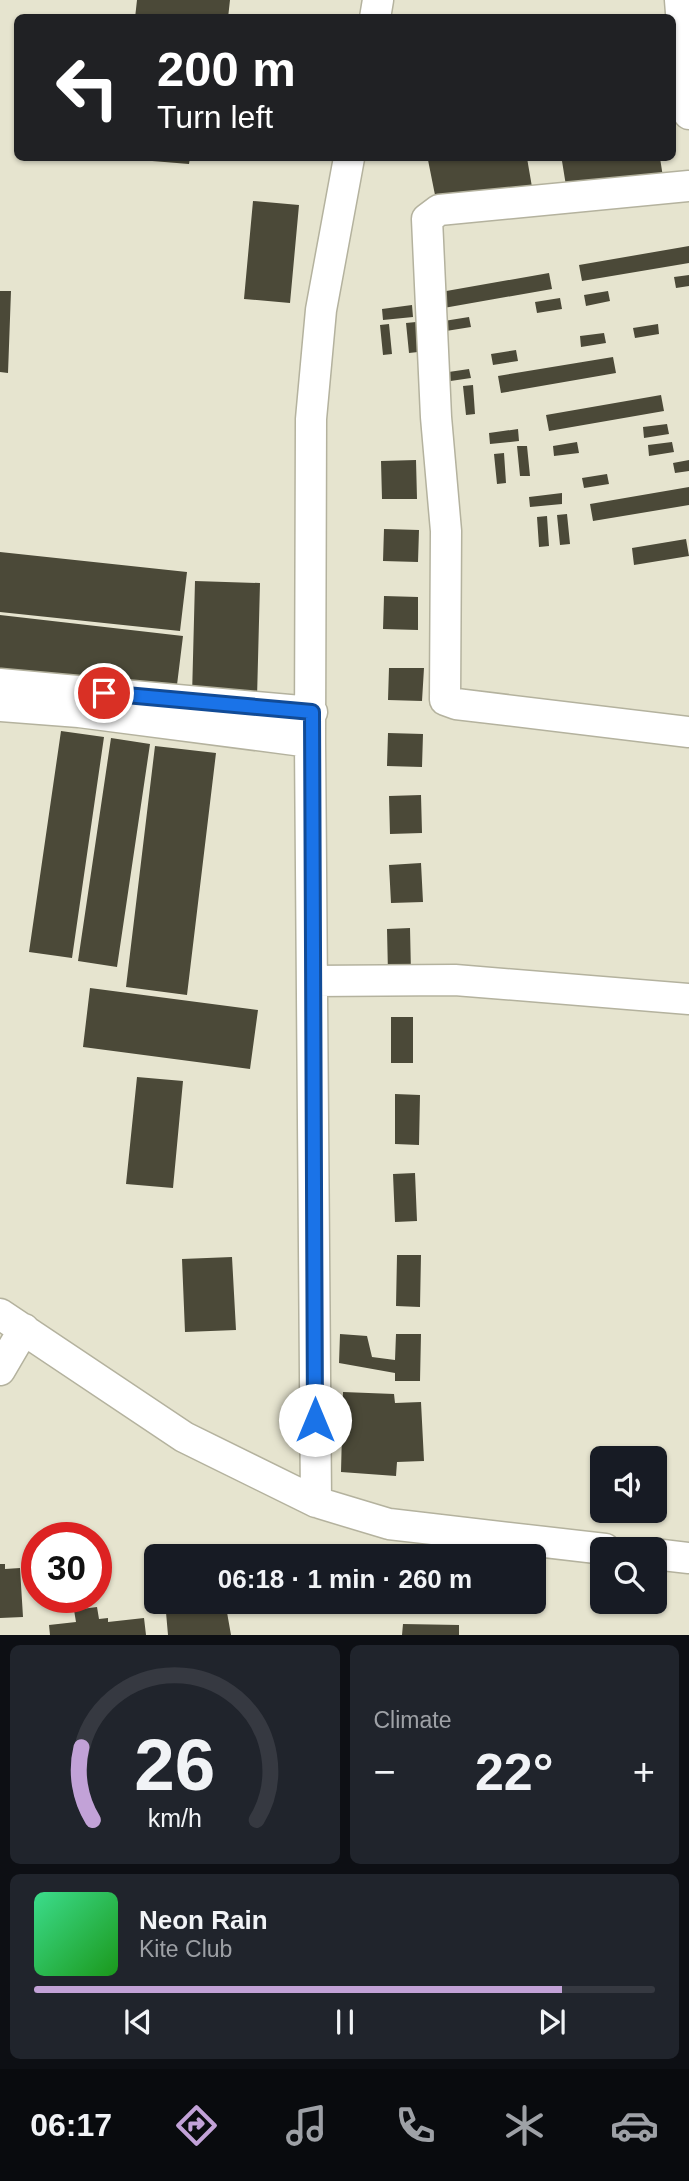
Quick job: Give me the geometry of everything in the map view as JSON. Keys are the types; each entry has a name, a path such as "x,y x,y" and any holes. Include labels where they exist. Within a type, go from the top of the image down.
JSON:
{"street":[{"path":"681,0 689,114"},
{"path":"316,1502 310,742 311,419 321,310 348,161"},
{"path":"689,186 439,210 427,219 436,417 446,531 445,700 456,704 689,732"},
{"path":"0,684 312,712"},
{"path":"0,706 79,712 310,742"},
{"path":"312,981 455,981 689,999"},
{"path":"0,1370 12,1321 184,1437 316,1502 389,1524 590,1547"},
{"path":"667,1556 689,1558"}],"building":[{"path":"137,0 230,0 228,14 135,14"},
{"path":"152,161 190,161 189,164"},
{"path":"428,161 528,161 532,187 437,205"},
{"path":"562,161 660,161 663,177 567,192"},
{"path":"253,201 299,205 290,303 244,299"},
{"path":"689,246 689,263 582,281 579,265"},
{"path":"549,273 552,289 438,309 435,293"},
{"path":"689,275 689,286 676,288 674,277"},
{"path":"0,291 11,291 8,373 0,372"},
{"path":"608,291 610,301 586,306 584,295"},
{"path":"560,298 562,309 537,313 535,302"},
{"path":"412,305 413,317 383,320 382,309"},
{"path":"469,317 471,327 446,331 444,321"},
{"path":"416,322 418,352 409,353 406,323"},
{"path":"389,324 392,354 383,355 380,325"},
{"path":"658,324 659,334 635,338 633,328"},
{"path":"604,333 606,343 581,347 580,336"},
{"path":"516,350 518,361 493,365 491,354"},
{"path":"613,357 616,373 501,393 498,376"},
{"path":"469,369 471,378 437,383 435,374"},
{"path":"473,385 475,414 466,415 463,386"},
{"path":"661,395 664,411 549,431 546,415"},
{"path":"667,424 669,434 644,438 643,427"},
{"path":"518,429 519,441 490,444 489,433"},
{"path":"577,442 579,453 554,456 553,446"},
{"path":"672,442 674,452 649,456 648,445"},
{"path":"517,446 527,446 530,476 520,476"},
{"path":"504,453 506,483 497,484 494,454"},
{"path":"416,460 417,499 382,499 381,461"},
{"path":"689,460 689,471 675,473 673,463"},
{"path":"607,474 609,484 584,488 582,478"},
{"path":"689,487 689,505 593,521 590,504"},
{"path":"562,493 562,504 530,507 529,497"},
{"path":"567,514 570,544 560,545 557,515"},
{"path":"547,516 549,546 539,547 537,517"},
{"path":"384,529 419,530 418,562 383,561"},
{"path":"686,539 689,556 634,565 632,548"},
{"path":"0,552 187,572 180,631 0,612"},
{"path":"195,581 260,583 257,698 192,696"},
{"path":"384,596 418,597 418,630 383,629"},
{"path":"0,615 183,636 176,693 0,673"},
{"path":"389,668 424,668 422,701 388,700"},
{"path":"61,731 104,737 72,958 29,952"},
{"path":"388,733 423,734 422,767 387,766"},
{"path":"111,738 150,744 117,967 78,961"},
{"path":"155,746 216,753 187,995 126,987"},
{"path":"421,795 422,833 390,834 389,796"},
{"path":"421,863 423,902 391,903 389,865"},
{"path":"410,928 411,973 388,974 387,929"},
{"path":"90,988 258,1010 250,1069 83,1047"},
{"path":"391,1017 413,1017 413,1063 391,1063"},
{"path":"137,1077 183,1081 173,1188 126,1184"},
{"path":"395,1094 420,1095 419,1145 395,1144"},
{"path":"415,1173 417,1221 395,1222 393,1174"},
{"path":"397,1255 421,1255 420,1307 396,1306"},
{"path":"232,1257 236,1330 185,1332 182,1259"},
{"path":"340,1334 367,1336 372,1357 395,1360 396,1334 421,1334 420,1381 395,1381 395,1373 339,1363"},
{"path":"343,1392 394,1394 395,1403 421,1402 424,1461 397,1462 396,1476 341,1472"},
{"path":"0,1564 5,1564 5,1569 20,1568 23,1617 0,1618"},
{"path":"74,1613 98,1613 99,1619 108,1618 108,1622 144,1618 146,1635 50,1635 49,1625 76,1622"},
{"path":"166,1614 227,1614 231,1635 168,1635"},
{"path":"403,1624 459,1625 459,1635 402,1635"}],"route":[{"path":"104,693 312,712 310,742 315,1420"}]}
